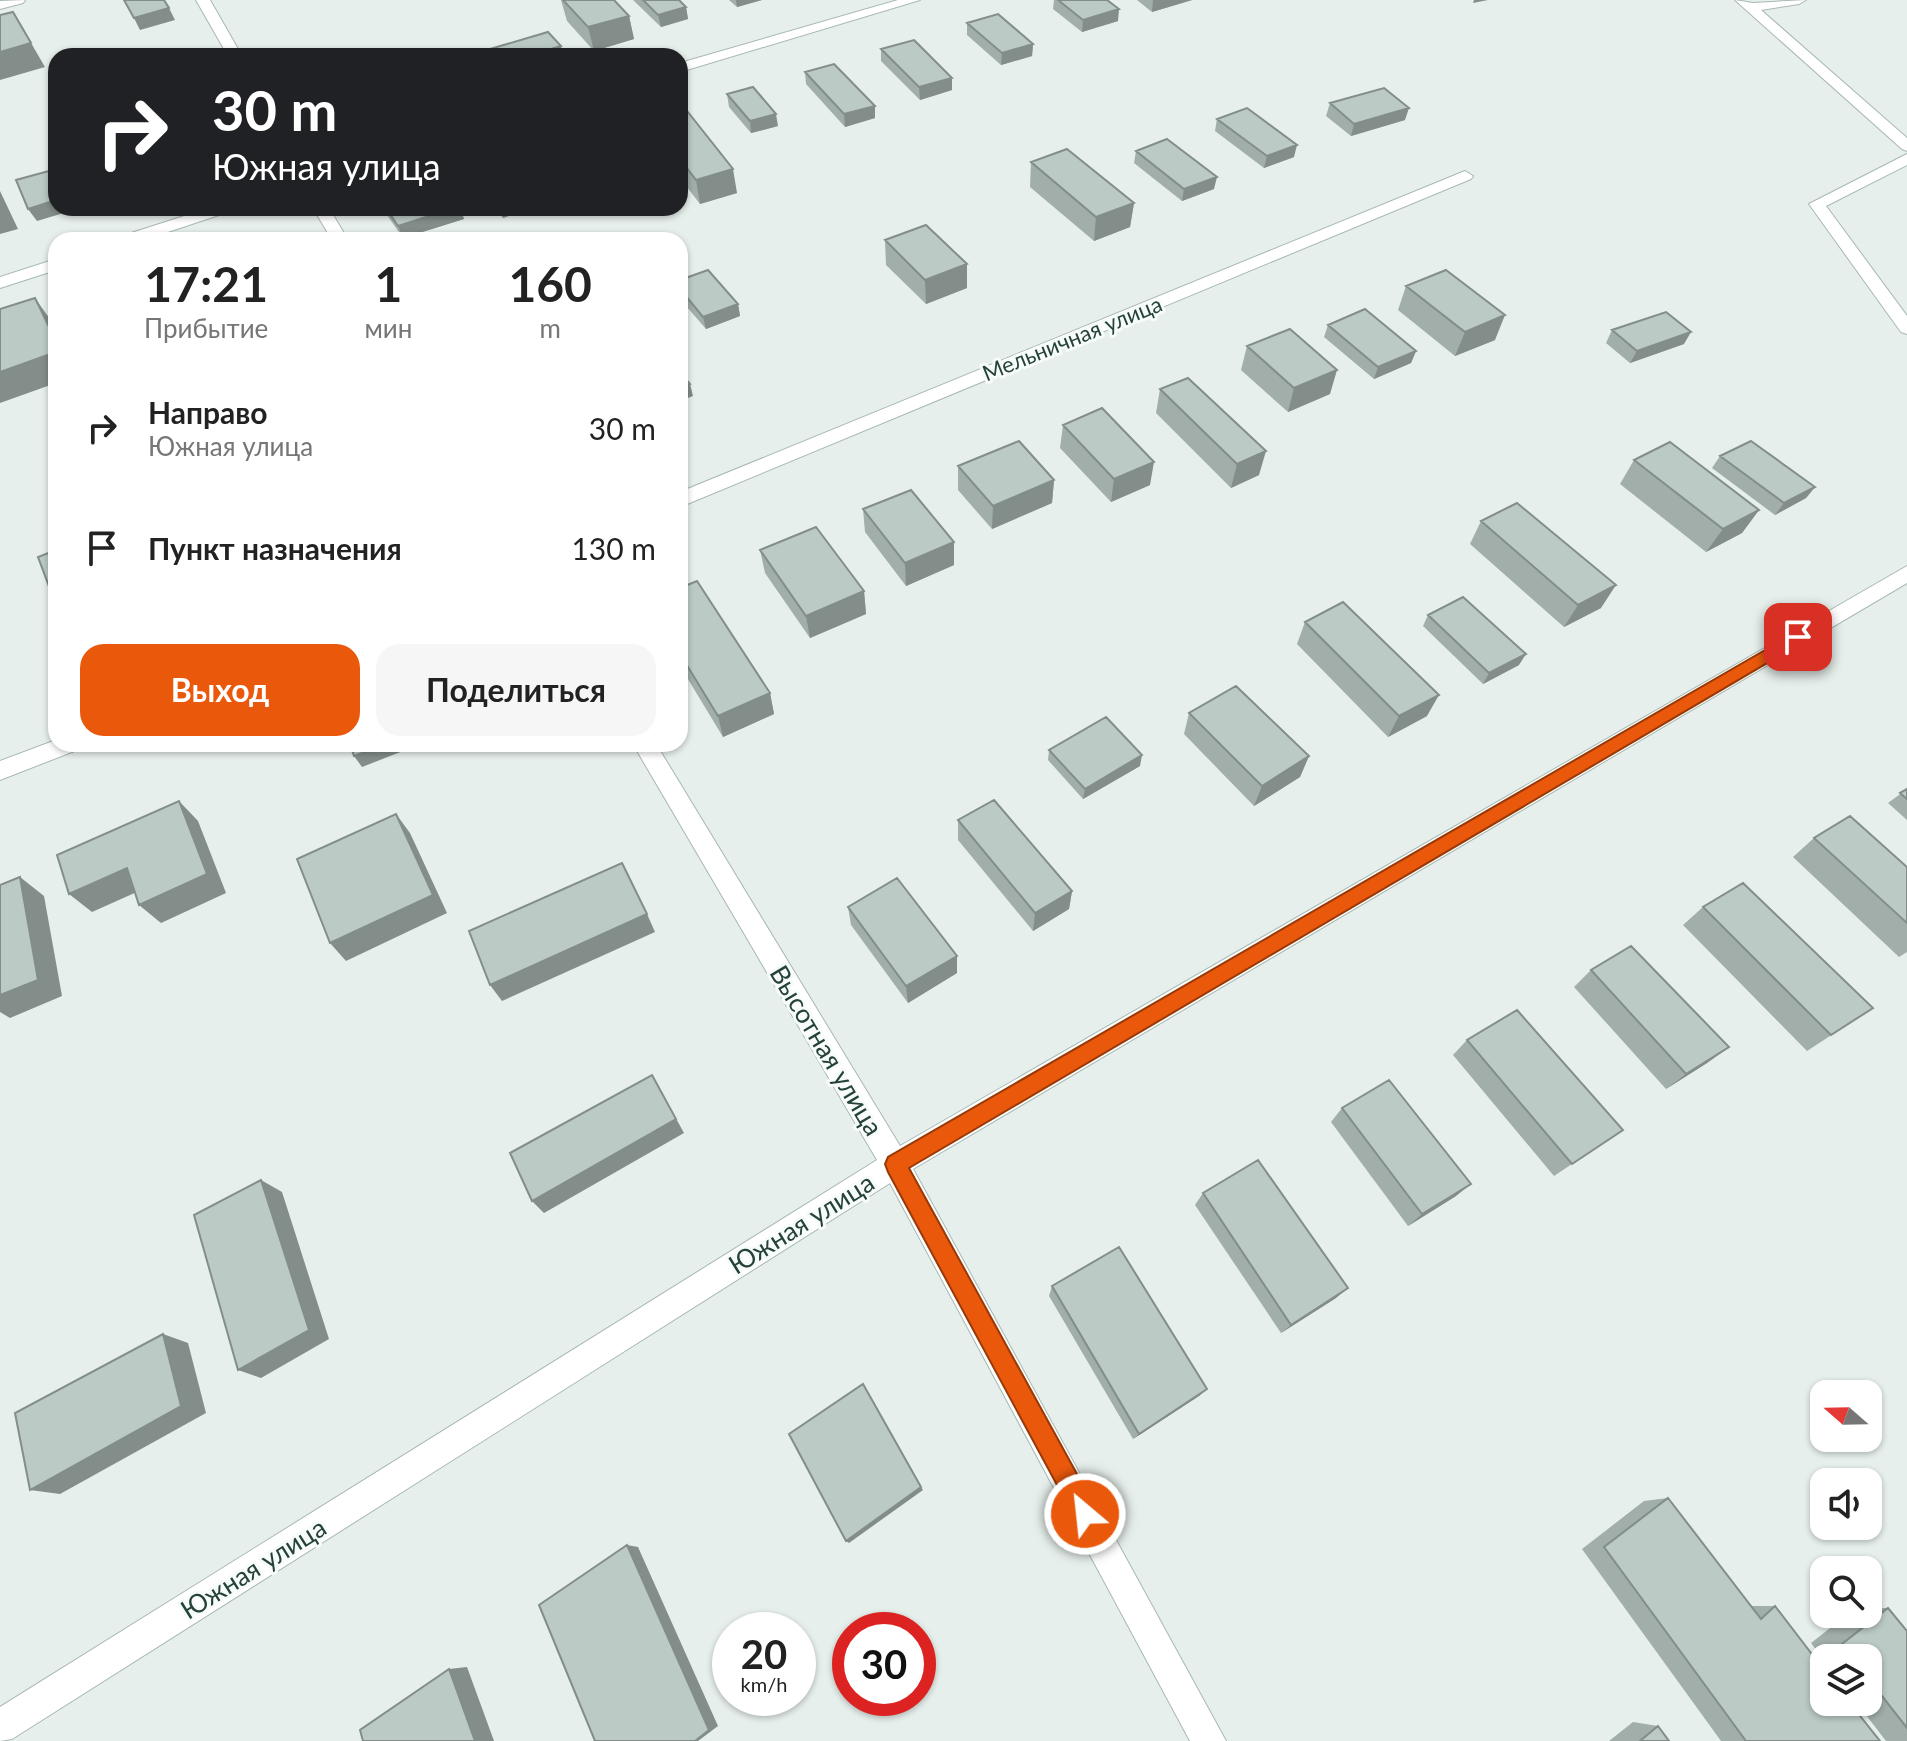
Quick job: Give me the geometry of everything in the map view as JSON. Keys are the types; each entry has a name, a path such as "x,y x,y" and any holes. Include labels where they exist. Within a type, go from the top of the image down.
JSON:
{"street":[{"path":"0,5 18,0"},
{"path":"203,0 230,48"},
{"path":"688,66 913,0"},
{"path":"1748,4 1799,0"},
{"path":"1748,4 1907,146"},
{"path":"1907,159 1817,204 1907,328"},
{"name":"Мельничная улица","path":"688,497 1465,176"},
{"path":"152,232 201,216"},
{"path":"0,283 48,267"},
{"name":"Южная улица","path":"0,1727 895,1164 1907,573"},
{"path":"0,771 49,752"},
{"name":"Высотная улица","path":"649,752 895,1164 1209,1741"}],"building":[{"path":"124,0 164,0 169,8 134,18"},
{"path":"563,0 614,0 629,16 588,27"},
{"path":"643,0 679,0 686,7 658,15"},
{"path":"1058,0 1107,0 1119,9 1083,20"},
{"path":"13,12 31,43 0,52 0,15"},
{"path":"998,14 1033,44 1002,53 967,23"},
{"path":"548,32 561,46 554,48 493,48"},
{"path":"914,40 952,78 919,87 881,49"},
{"path":"834,64 875,106 844,114 805,72"},
{"path":"753,87 776,114 750,121 727,94"},
{"path":"1384,88 1409,108 1354,124 1330,103"},
{"path":"1247,108 1297,145 1267,156 1217,119"},
{"path":"688,112 733,169 696,180 688,170"},
{"path":"1167,139 1217,177 1184,189 1136,151"},
{"path":"1067,149 1134,203 1096,217 1031,162"},
{"path":"48,171 48,203 28,209 16,180"},
{"path":"391,216 429,216 398,226"},
{"path":"926,225 967,264 925,280 885,240"},
{"path":"708,270 738,304 703,317 688,299 688,277"},
{"path":"1446,270 1505,315 1465,332 1406,286"},
{"path":"35,298 48,325 48,355 0,372 0,309"},
{"path":"1365,309 1416,351 1378,367 1328,325"},
{"path":"1666,312 1691,332 1637,351 1612,330"},
{"path":"1290,329 1337,370 1294,388 1247,346"},
{"path":"1188,378 1266,451 1237,464 1160,389"},
{"path":"1102,408 1154,462 1114,479 1063,425"},
{"path":"1019,441 1054,480 993,506 958,466"},
{"path":"1751,441 1815,487 1784,503 1720,456"},
{"path":"1670,442 1759,510 1723,529 1634,460"},
{"path":"911,490 954,542 905,563 863,509"},
{"path":"1517,503 1616,585 1578,605 1481,521"},
{"path":"816,527 864,591 806,616 760,550"},
{"path":"48,553 48,584 38,557"},
{"path":"697,581 770,693 718,716 688,667 688,585"},
{"path":"1463,597 1526,654 1489,673 1428,615"},
{"path":"1343,602 1439,695 1399,716 1305,622"},
{"path":"1236,686 1309,756 1262,786 1189,713"},
{"path":"1106,717 1142,755 1085,789 1049,750"},
{"path":"994,800 1072,891 1035,913 958,820"},
{"path":"179,801 207,874 139,905 127,868 69,894 57,855"},
{"path":"396,814 433,895 330,943 297,859"},
{"path":"1850,816 1907,867 1907,923 1814,838"},
{"path":"622,863 647,914 490,985 469,931"},
{"path":"20,877 38,980 0,995 0,885"},
{"path":"897,878 957,956 906,986 848,907"},
{"path":"1743,883 1873,1008 1831,1035 1703,907"},
{"path":"1631,946 1729,1047 1686,1074 1591,970"},
{"path":"1517,1010 1623,1130 1572,1164 1467,1040"},
{"path":"652,1075 676,1119 532,1201 510,1153"},
{"path":"1389,1080 1471,1184 1422,1214 1342,1108"},
{"path":"1258,1160 1348,1288 1291,1325 1203,1193"},
{"path":"261,1180 309,1330 238,1370 194,1215"},
{"path":"1119,1247 1207,1389 1139,1434 1052,1286"},
{"path":"163,1334 181,1406 30,1490 15,1413"},
{"path":"863,1384 921,1487 846,1541 789,1434"},
{"path":"1668,1498 1761,1619 1775,1606 1810,1652 1810,1716 1860,1716 1880,1741 1746,1741 1604,1547"},
{"path":"627,1545 709,1730 695,1741 595,1741 539,1605"},
{"path":"1888,1608 1907,1631 1907,1728 1882,1696 1882,1644 1842,1644 1862,1628 1882,1628 1882,1613"},
{"path":"449,1669 475,1741 363,1741 360,1730"},
{"path":"1658,1726 1669,1741 1640,1741"}],"route":[{"path":"1085,1514 895,1164 1798,637"}]}
